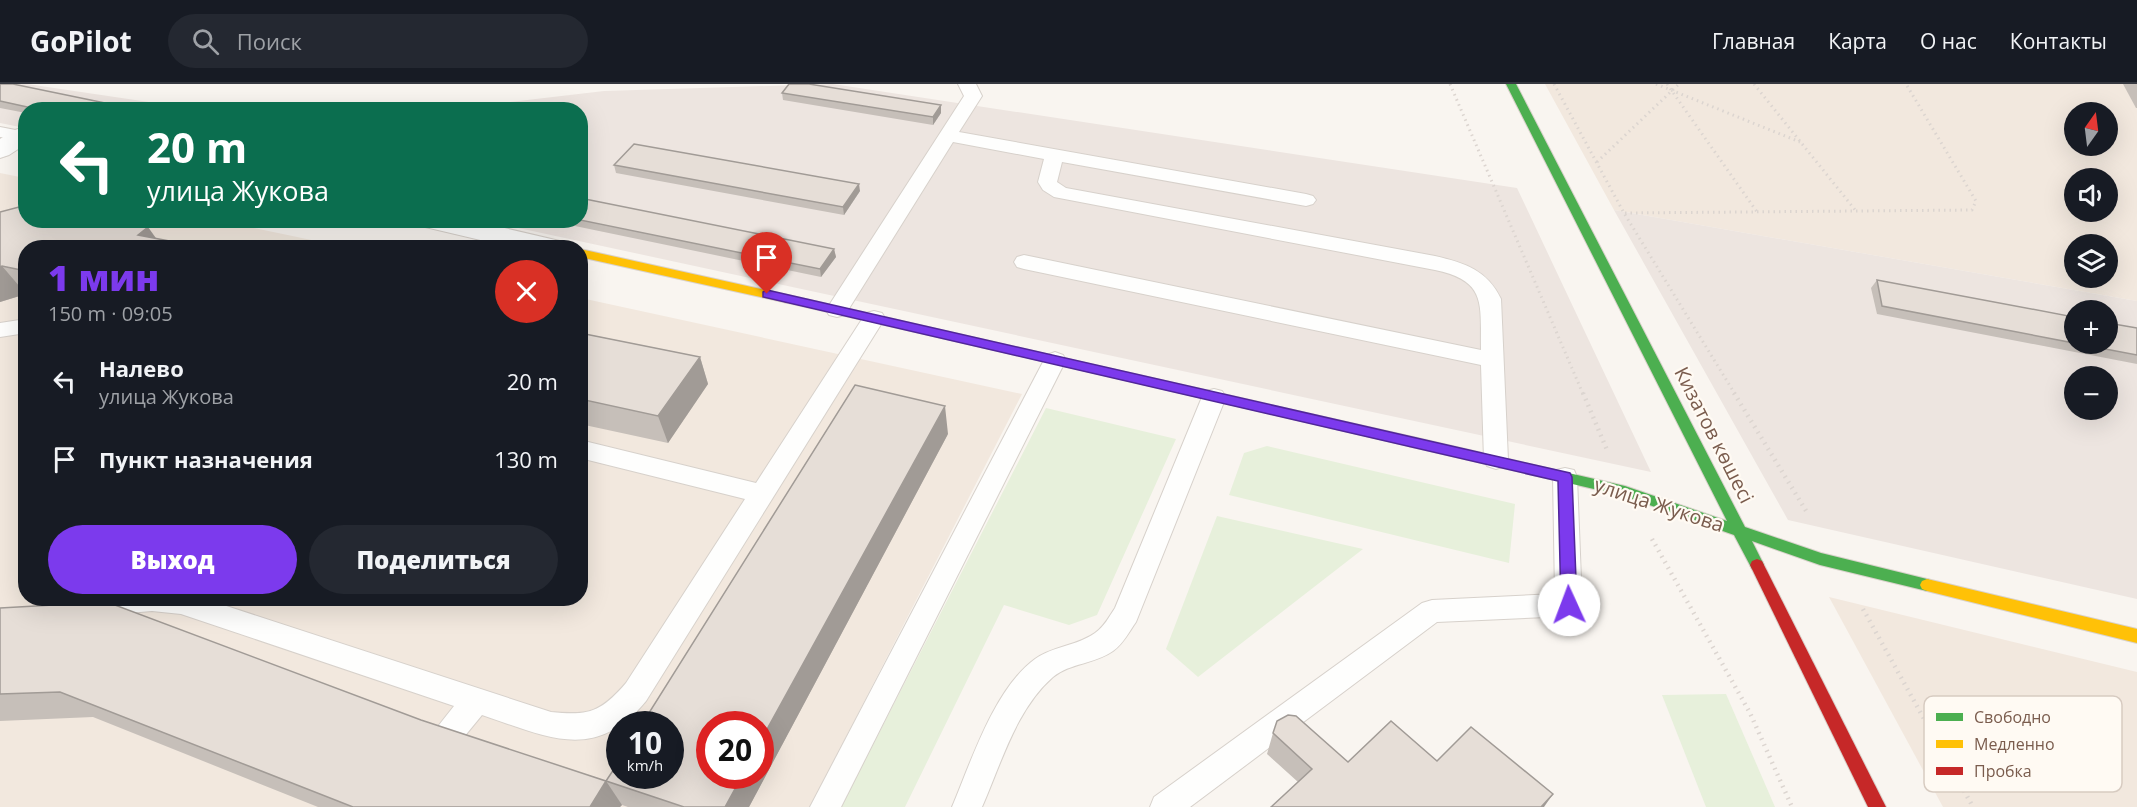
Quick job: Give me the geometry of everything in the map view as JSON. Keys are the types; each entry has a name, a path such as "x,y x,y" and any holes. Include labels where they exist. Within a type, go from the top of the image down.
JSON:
{"main road":[{"name":"Кизатов көшесі","path":"1511,84 1741,532 1877,807"},
{"name":"улица Жукова","path":"588,255 874,318 1625,491 1838,564 2137,636"}],"street":[{"path":"466,228 519,240"}],"lane":[{"path":"837,310 973,96 967,84"},
{"path":"948,136 1306,200"},
{"path":"1055,155 1046,179 1051,189 1061,193 1435,263 1478,279 1490,299 1496,460"},
{"path":"1024,262 1493,360"},
{"path":"190,606 551,725 585,728 602,724 613,717 636,692 874,318"},
{"path":"0,330 18,327"},
{"path":"825,807 1054,360"},
{"path":"967,807 1013,708 1028,683 1046,666 1093,648 1110,638 1126,614 1214,397"},
{"path":"588,451 763,494"},
{"path":"1165,807 1432,611 1569,605 1565,477"},
{"path":"57,607 71,606"},
{"path":"449,734 476,700"}],"path":[{"path":"1450,84 1625,491 1750,713 1792,807"},
{"path":"1554,84 1624,213 1838,564 1924,719"},
{"path":"1656,84 1802,143"},
{"path":"1667,84 1757,212"},
{"path":"1597,162 1679,84"},
{"path":"1754,84 1856,212"},
{"path":"1624,213 1972,210 1976,201 1906,84"},
{"path":"1965,792 1973,807"}],"shaded area":[{"path":"0,84 27,84 149,102 18,102 18,127 0,123"},
{"path":"833,84 1517,188 1651,472 588,243 588,240 574,240 518,228 588,228 588,102 510,102 604,91"},
{"path":"1545,84 2137,84 2137,301 1614,210"},
{"path":"0,173 18,177 18,228 254,228 311,240 18,240 18,606 588,606 588,300 1022,394 810,807 0,807"},
{"path":"1614,210 2137,301 2137,599 1788,520"},
{"path":"1829,597 2137,672 2137,807 1943,807 1935,792 2122,792 2122,696 1924,696 1924,772"}],"green space":[{"path":"1046,408 1176,439 1097,615 1069,625 1004,605 905,807 841,807"},
{"path":"1267,446 1515,504 1509,563 1229,495 1244,453"},
{"path":"1217,516 1363,549 1198,677 1166,649"},
{"path":"1726,694 1775,807 1706,807 1662,695"}],"building":[{"path":"0,84 13,84 100,102 18,102 18,105 0,101"},
{"path":"789,84 809,84 941,105 933,117 782,93"},
{"path":"634,144 859,184 843,207 614,165"},
{"path":"588,200 834,249 820,269 588,222"},
{"path":"18,207 18,228 147,228 138,235 164,240 18,240 18,269 0,267 0,212"},
{"path":"1877,280 2064,315 2064,341 1882,306"},
{"path":"2118,325 2137,328 2137,355 2118,351"},
{"path":"588,335 700,357 658,416 588,401"},
{"path":"855,385 945,406 774,717 774,711 696,711 696,789 735,789 725,807 684,807 630,789 684,789 684,711 650,711"},
{"path":"118,606 421,720 606,781 590,807 353,807 60,692 0,694 0,608"},
{"path":"1288,715 1296,716 1348,762 1391,721 1437,761 1471,727 1553,794 1541,807 1271,807 1312,769 1273,733 1277,721"}],"traffic: fast":[{"path":"1511,84 1757,565"},
{"path":"1413,442 1625,491 1820,559 1927,585"}],"traffic: slow":[{"path":"588,255 788,299"},
{"path":"1068,363 1413,442"},
{"path":"1927,585 2137,636"}],"traffic: jam":[{"path":"788,299 1068,363"},
{"path":"1757,565 1877,807"}],"route":[{"path":"767,294 1565,477 1569,605"}]}
